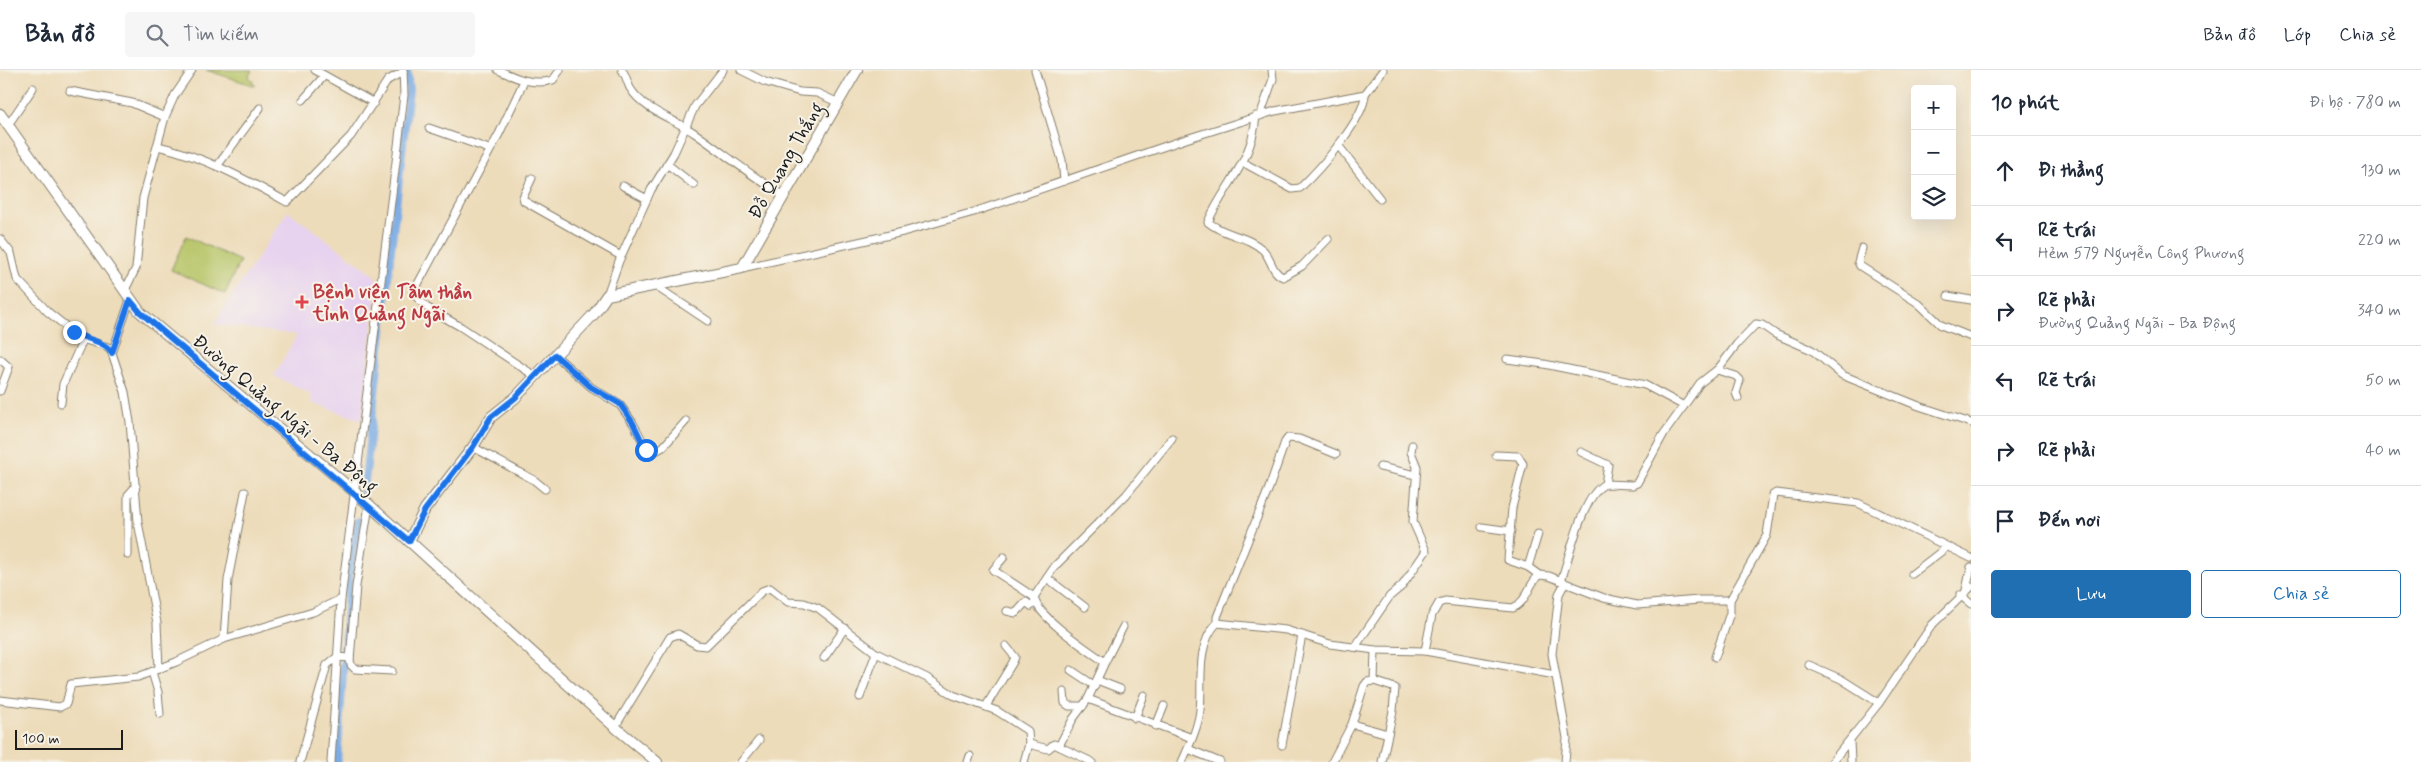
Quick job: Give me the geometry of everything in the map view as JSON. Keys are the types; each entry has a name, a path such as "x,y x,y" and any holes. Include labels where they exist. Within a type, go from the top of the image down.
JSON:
{"main road":[{"name":"Đỗ Quang Thắng","path":"742,268 858,70"},
{"name":"Đường Quảng Ngãi - Ba Động","path":"0,114 140,312 356,493 615,727 657,762"},
{"path":"409,541 425,510 473,447 491,417 515,398 536,376 594,314 607,295 742,268"}],"street":[{"path":"112,353 136,268 143,198 165,117 175,95 192,70"},
{"path":"315,70 374,103"},
{"path":"498,70 524,81 545,83 553,80 560,70"},
{"path":"622,70 630,88 652,108 685,128 746,169 754,178 784,196"},
{"path":"607,295 621,256 647,199 667,164 695,106 723,70"},
{"path":"742,70 765,82 800,92 817,93 839,102"},
{"path":"1035,70 1062,160 1064,181"},
{"path":"1272,70 1273,79 1258,116 1255,134 1244,163 1208,222 1217,230 1241,238 1258,247 1266,254 1278,274 1283,277 1302,266 1328,239"},
{"path":"1244,163 1295,189 1307,182 1338,145 1363,107 1365,94 1382,70"},
{"path":"158,146 181,151 218,165 288,202 351,136 388,80 403,71 404,95 356,493 341,599 344,657 355,669 392,671"},
{"path":"303,100 324,76"},
{"path":"524,81 413,293 426,308 461,326 536,376"},
{"path":"8,125 33,88"},
{"path":"70,91 132,103 165,117"},
{"path":"742,268 912,230 974,212 1258,116 1320,101 1365,94"},
{"path":"218,165 260,108"},
{"path":"429,128 489,149"},
{"path":"1338,145 1380,199"},
{"path":"667,164 694,185"},
{"path":"532,178 523,197 524,201 621,256"},
{"path":"623,186 647,199"},
{"path":"0,239 11,253 17,279 48,312 82,338 108,347 112,353 125,392 130,422 138,522 157,623 159,669"},
{"path":"1862,248 1858,262 1860,266 1918,303 1941,324 1971,337"},
{"path":"654,285 708,322"},
{"path":"1948,296 1971,300"},
{"path":"1565,762 1567,738 1555,675 1552,641 1559,594 1585,509 1593,493 1605,484 1632,485 1644,476 1664,435 1700,383 1717,370 1749,329 1759,324 1774,334 1812,350 1842,375 1919,406 1971,423"},
{"path":"61,403 63,384 82,338"},
{"path":"555,355 591,387 620,404 633,423 649,453 652,454 663,446 686,421"},
{"path":"0,359 9,366 0,391"},
{"path":"1507,359 1544,364 1645,385 1684,406"},
{"path":"1717,370 1736,376 1740,380 1736,393 1738,398"},
{"path":"1007,611 1016,613 1026,602 1031,606 1046,578 1055,566 1126,496 1172,438"},
{"path":"1182,762 1192,738 1200,710 1204,648 1211,630 1217,623 1217,617 1269,488 1285,442 1288,438 1299,439 1336,454"},
{"path":"1355,647 1390,596 1402,586 1426,551 1413,522 1418,467 1411,452 1412,445"},
{"path":"473,447 534,480 545,489"},
{"path":"1581,452 1608,464 1605,484"},
{"path":"1496,455 1518,456 1523,464 1512,508 1508,560 1528,568 1539,575 1549,576 1604,598 1637,605 1699,600 1730,600"},
{"path":"1380,467 1416,475"},
{"path":"128,555 128,494 136,486"},
{"path":"224,638 228,580 245,492"},
{"path":"1715,657 1730,613 1730,600 1767,535 1773,495 1776,493 1858,502 1971,558"},
{"path":"331,762 344,657 369,505"},
{"path":"1482,527 1511,531"},
{"path":"1528,568 1538,534"},
{"path":"1912,574 1948,547"},
{"path":"1004,557 993,570 1034,599 1071,638 1105,662"},
{"path":"1832,762 1879,703 1932,625 1966,590 1971,567"},
{"path":"1425,651 1432,616 1439,603 1445,601 1514,608 1522,602 1532,582 1539,575"},
{"path":"1046,578 1085,607"},
{"path":"615,727 670,637 678,634 696,645 706,646 767,588 770,588 788,602 804,603 818,608 876,653 927,678 953,694 986,706 1028,731 1030,744 1024,762"},
{"path":"1966,590 1971,604"},
{"path":"0,700 60,707 66,704 71,684 138,677 224,638 313,612 341,599"},
{"path":"1217,623 1274,628 1330,644 1375,650 1425,651 1555,675"},
{"path":"1059,746 1073,719 1088,699 1123,627"},
{"path":"824,658 845,628"},
{"path":"1282,745 1302,635"},
{"path":"986,706 1014,662 1015,657 1006,646"},
{"path":"1374,681 1375,650"},
{"path":"860,697 876,653"},
{"path":"300,762 327,665 344,657"},
{"path":"1809,665 1841,679 1879,703"},
{"path":"1071,670 1096,683 1120,689"},
{"path":"152,672 158,692 160,714"},
{"path":"1332,762 1352,724 1364,686 1367,682 1374,681 1395,688 1382,762"},
{"path":"1064,692 1065,703 1069,706 1083,706"},
{"path":"1134,718 1144,695"},
{"path":"1088,699 1134,718 1192,738"},
{"path":"1156,726 1164,706"},
{"path":"1352,724 1388,734"},
{"path":"741,762 759,740"},
{"path":"1850,740 1851,762"},
{"path":"1030,744 1048,749 1054,744 1092,762"},
{"path":"1188,749 1220,762"}],"shaded area":[{"name":"Bệnh viện Tâm thần tỉnh Quảng Ngãi","path":"288,211 373,274 377,280 362,420 312,403 311,394 274,376 297,335 214,324"}],"green space":[{"path":"206,70 252,70 249,76 255,86"},
{"path":"186,236 240,261 225,294 171,270"}],"waterway":[{"path":"364,490 409,90 407,70"},
{"path":"337,762 350,567 359,521"}],"place":[{"name":"Bệnh viện Tâm thần tỉnh Quảng Ngãi","path":"302,302"}],"route":[{"path":"74,332 82,338 108,347 112,353 130,300 140,312 356,493 409,541 425,510 473,447 491,417 515,398 555,355 591,387 620,404 633,423 646,450"}]}
